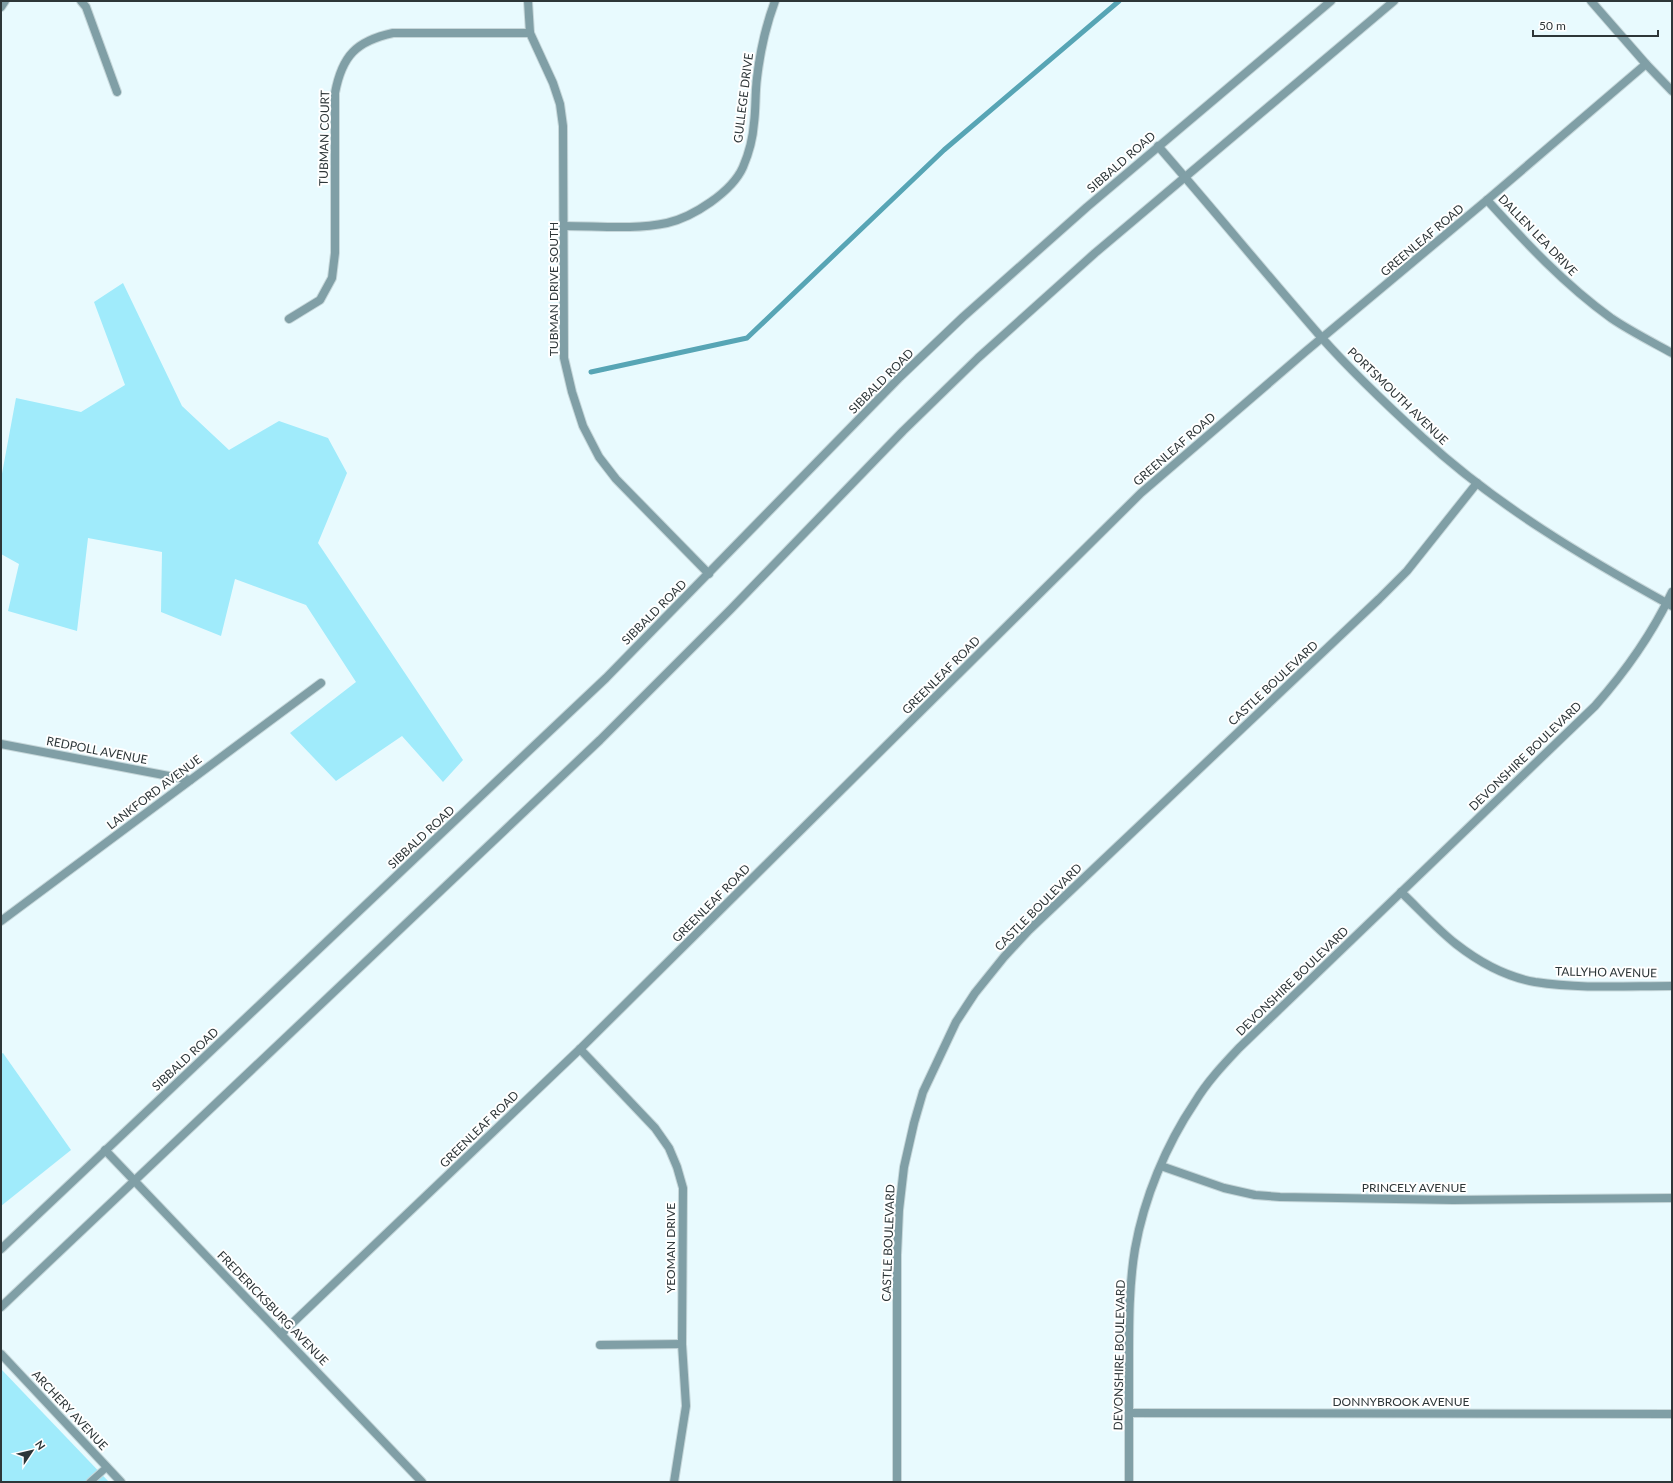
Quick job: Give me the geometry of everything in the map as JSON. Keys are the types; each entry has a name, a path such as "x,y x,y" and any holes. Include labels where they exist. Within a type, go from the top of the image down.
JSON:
{"street":[{"path":"1,7 5,1"},
{"path":"81,1 86,7 116,92"},
{"path":"528,1 530,33"},
{"name":"GULLEGE DRIVE","path":"564,226 645,226 668,223 690,215 713,201 730,184 742,168 750,148 754,124 758,71 763,45 775,1"},
{"name":"SIBBALD ROAD","path":"1,1249 572,710 709,574 900,377 934,344 1019,266 1158,146 1331,1"},
{"path":"1,1307 600,740 903,431 978,358 1095,253 1186,178 1394,1"},
{"path":"1591,1 1646,64 1672,91"},
{"name":"TUBMAN COURT","path":"289,320 320,300 332,278 335,253 335,93 338,77 346,60 354,50 364,42 378,36 393,33 530,33"},
{"name":"TUBMAN DRIVE SOUTH","path":"530,33 553,83 560,104 563,126 564,358 572,392 583,426 599,457 616,479 709,574"},
{"name":"GREENLEAF ROAD","path":"281,1334 580,1049 1141,493 1646,64"},
{"name":"PORTSMOUTH AVENUE","path":"1158,146 1322,338 1373,391 1424,439 1477,483 1569,547 1669,604"},
{"name":"DALLEN LEA DRIVE","path":"1487,200 1536,254 1571,286 1612,318 1672,353"},
{"name":"CASTLE BOULEVARD","path":"897,1482 897,1255 899,1210 914,1123 923,1092 956,1022 975,993 1004,957 1029,930 1379,599 1424,550 1477,483"},
{"name":"DEVONSHIRE BOULEVARD","path":"1129,1482 1130,1295 1135,1249 1145,1211 1161,1166 1179,1127 1195,1101 1216,1073 1295,993 1595,706 1634,658 1669,604 1672,592"},
{"name":"LANKFORD AVENUE","path":"1,921 321,683"},
{"name":"REDPOLL AVENUE","path":"1,744 190,780"},
{"name":"TALLYHO AVENUE","path":"1402,892 1456,944 1483,962 1505,973 1534,982 1572,986 1672,986"},
{"name":"YEOMAN DRIVE","path":"580,1049 655,1128 669,1148 677,1167 683,1188 682,1344 686,1406 674,1482"},
{"name":"FREDERICKSBURG AVENUE","path":"105,1150 422,1482"},
{"name":"PRINCELY AVENUE","path":"1161,1166 1224,1188 1255,1195 1280,1197 1453,1200 1672,1198"},
{"path":"600,1345 682,1344"},
{"name":"ARCHERY AVENUE","path":"1,1354 121,1482"},
{"name":"DONNYBROOK AVENUE","path":"1129,1413 1672,1414"}],"lane":[{"path":"90,1482 107,1467"}],"shaded area":[{"path":"123,283 182,406 229,450 279,421 328,438 347,473 318,543 463,760 443,782 402,736 336,781 290,733 356,682 306,605 235,579 221,636 161,612 162,552 88,538 77,631 8,611 19,564 1,554 1,479 16,398 81,412 125,385 94,302"},
{"path":"3,1053 71,1150 1,1206 1,1054"},
{"path":"1,1369 109,1482 1,1482"}],"waterway":[{"path":"591,372 747,338 944,150 1119,1"}]}
